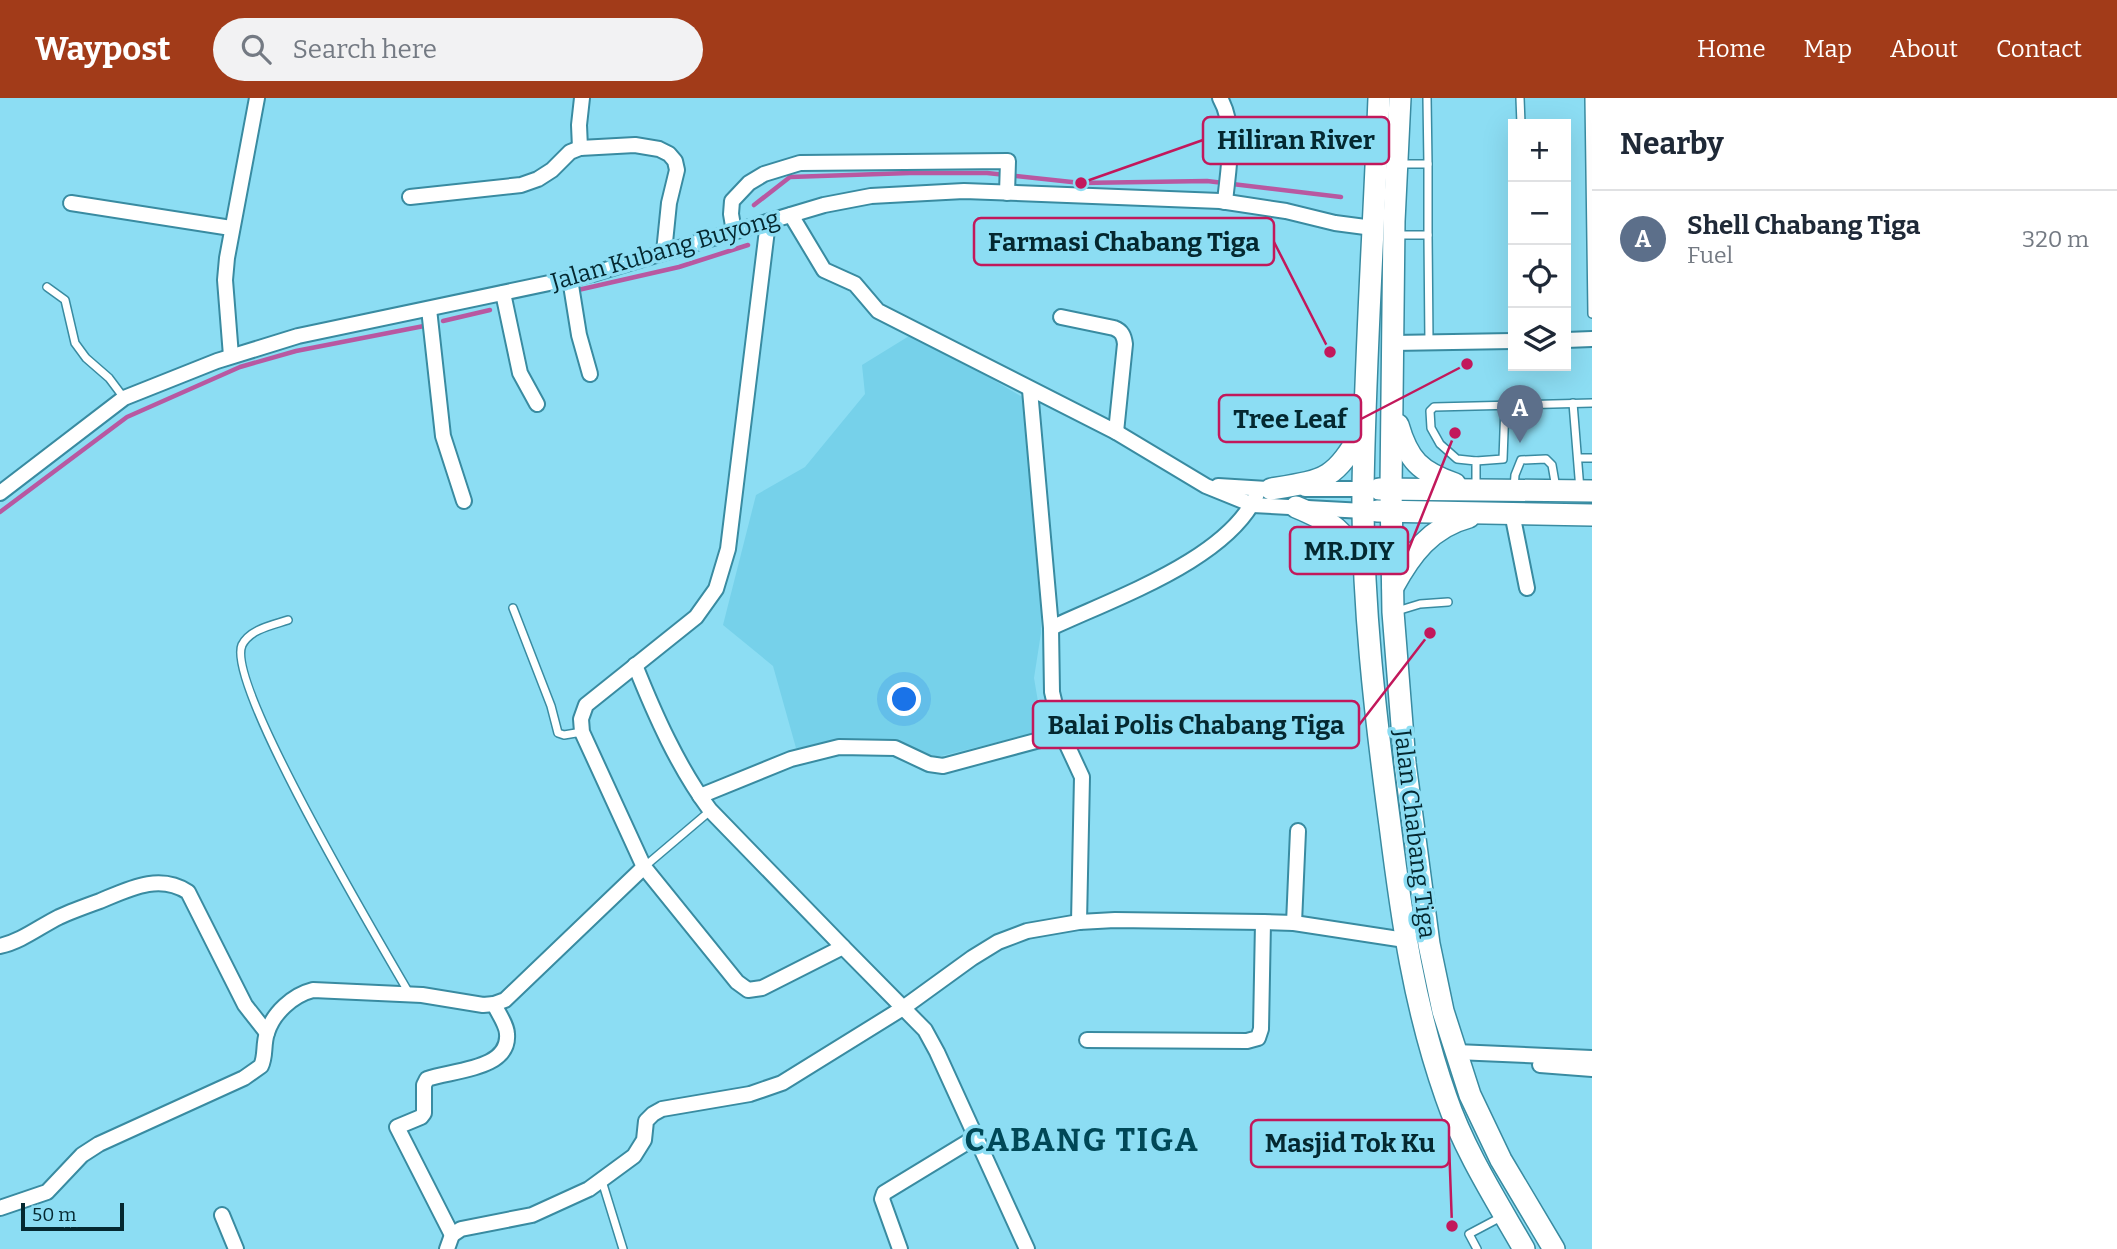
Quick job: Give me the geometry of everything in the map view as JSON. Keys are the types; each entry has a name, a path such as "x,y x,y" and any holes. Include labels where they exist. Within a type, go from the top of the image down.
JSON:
{"main road":[{"name":"Jalan Chabang Tiga","path":"1379,98 1389,169"},
{"name":"Jalan Chabang Tiga","path":"1400,98 1389,169 1366,426 1363,489 1365,571 1378,736 1405,940 1420,1014 1447,1100 1480,1172 1524,1249"},
{"name":"Jalan Chabang Tiga","path":"1384,226 1393,343 1393,612 1402,738 1429,944 1443,1011 1470,1095 1501,1160 1554,1249"},
{"path":"1392,406 1404,447 1417,463 1431,474 1472,488"},
{"path":"1265,489 1321,479 1336,470 1366,426"},
{"path":"1363,489 1586,490"},
{"path":"1296,507 1338,529 1351,542 1365,571"},
{"path":"1364,512 1592,515"},
{"path":"1393,587 1403,568 1427,538 1464,518 1488,513"}],"street":[{"path":"231,356 225,280 231,228 257,98"},
{"path":"580,148 582,98"},
{"path":"1220,98 1227,112 1229,126 1225,202"},
{"path":"410,197 521,185 538,179 552,170 570,152 580,148 635,145 659,149 669,154 675,161 677,170 669,203 664,252"},
{"path":"734,232 732,201 749,183 764,174 800,163 1009,161 1007,193"},
{"name":"Jalan Kubang Buyong","path":"0,493 124,398 231,356 298,336 569,279 791,215 871,196 940,192 1007,193 1225,202 1384,226"},
{"path":"71,203 231,228"},
{"path":"791,215 824,270 855,284 878,311 1116,432 1206,486 1254,505 1364,512"},
{"path":"768,222 728,549 723,571 716,589 696,617 586,705 581,719 582,732 644,867 737,982 748,990 762,988 843,947"},
{"path":"569,279 579,335 590,374"},
{"path":"503,293 520,373 537,404"},
{"path":"429,309 443,436 464,501"},
{"path":"1061,317 1114,327 1124,336 1116,432"},
{"path":"1571,340 1592,339"},
{"path":"1393,343 1508,341"},
{"path":"1030,390 1051,628 1052,692 1062,734 1082,777 1079,922"},
{"path":"1206,486 1363,489"},
{"path":"1051,628 1174,571 1200,555 1230,533 1265,489"},
{"path":"1512,513 1527,588"},
{"path":"635,665 652,706 710,810 925,1030 1027,1249"},
{"path":"700,796 791,759 839,747 895,748 929,764 943,766 1062,734"},
{"path":"1294,923 1298,831"},
{"path":"0,1208 47,1192 82,1155 99,1144 244,1078 261,1066 267,1033 292,998 301,993 313,989 410,994 494,1004 505,1000 644,867"},
{"path":"0,946 15,943 60,917 144,884 165,883 179,886 188,892 245,1005 267,1033"},
{"path":"494,1004 508,1032 506,1047 501,1055 491,1063 427,1079 424,1085 424,1113 421,1117 397,1127 450,1242 468,1226 532,1215 601,1181 640,1149 646,1121 653,1114 766,1090 782,1083 903,1008 972,958 998,942 1027,932 1079,922 1263,922 1294,923 1405,940"},
{"path":"1087,1040 1247,1041 1258,1038 1261,1029 1263,922"},
{"path":"1457,1056 1592,1058"},
{"path":"1457,1056 1592,1069"},
{"path":"900,1249 882,1199 884,1193 976,1138"},
{"path":"222,1215 236,1249"}],"lane":[{"path":"1427,98 1429,342"},
{"path":"1520,98 1521,119"},
{"path":"1589,98 1592,314"},
{"path":"1389,169 1427,164"},
{"path":"1384,226 1428,235"},
{"path":"47,287 65,300 75,344 86,358 109,378 124,398"},
{"path":"1573,403 1578,458 1586,490"},
{"path":"1505,405 1503,459 1457,459 1440,444 1431,428 1430,411 1434,407 1573,403 1592,403"},
{"path":"1578,458 1592,458"},
{"path":"1514,489 1515,475 1521,460 1546,459 1552,465 1556,490"},
{"path":"1472,488 1476,461"},
{"path":"1393,612 1420,604 1448,602"},
{"path":"513,608 551,706 558,733 564,735 582,732"},
{"path":"288,620 254,632 248,638 242,645 243,667 263,726 326,847 410,994"},
{"path":"644,867 710,810"},
{"path":"601,1181 624,1249"},
{"path":"1477,1249 1469,1234 1505,1215"}],"shaded area":[{"path":"914,333 1024,398 1041,558 1041,633 1034,678 1043,731 937,757 898,741 796,748 773,666 723,625 756,495 805,467 865,394 862,365"}],"waterway":[{"path":"754,205 790,177 910,173 987,173 1081,183 1207,181 1341,197"},
{"path":"578,290 679,267 748,245"},
{"path":"443,321 490,310"},
{"path":"0,512 127,417 240,367 296,351 424,326"}],"place":[{"name":"Hiliran River","path":"1081,183"},
{"name":"Farmasi Chabang Tiga","path":"1330,352"},
{"name":"Tree Leaf","path":"1467,364"},
{"name":"MR.DIY","path":"1455,433"},
{"name":"Shell Chabang Tiga","path":"1520,443"},
{"name":"Balai Polis Chabang Tiga","path":"1430,633"},
{"name":"Masjid Tok Ku","path":"1452,1226"}],"district":[{"name":"CABANG TIGA","path":"1082,1140"}]}
